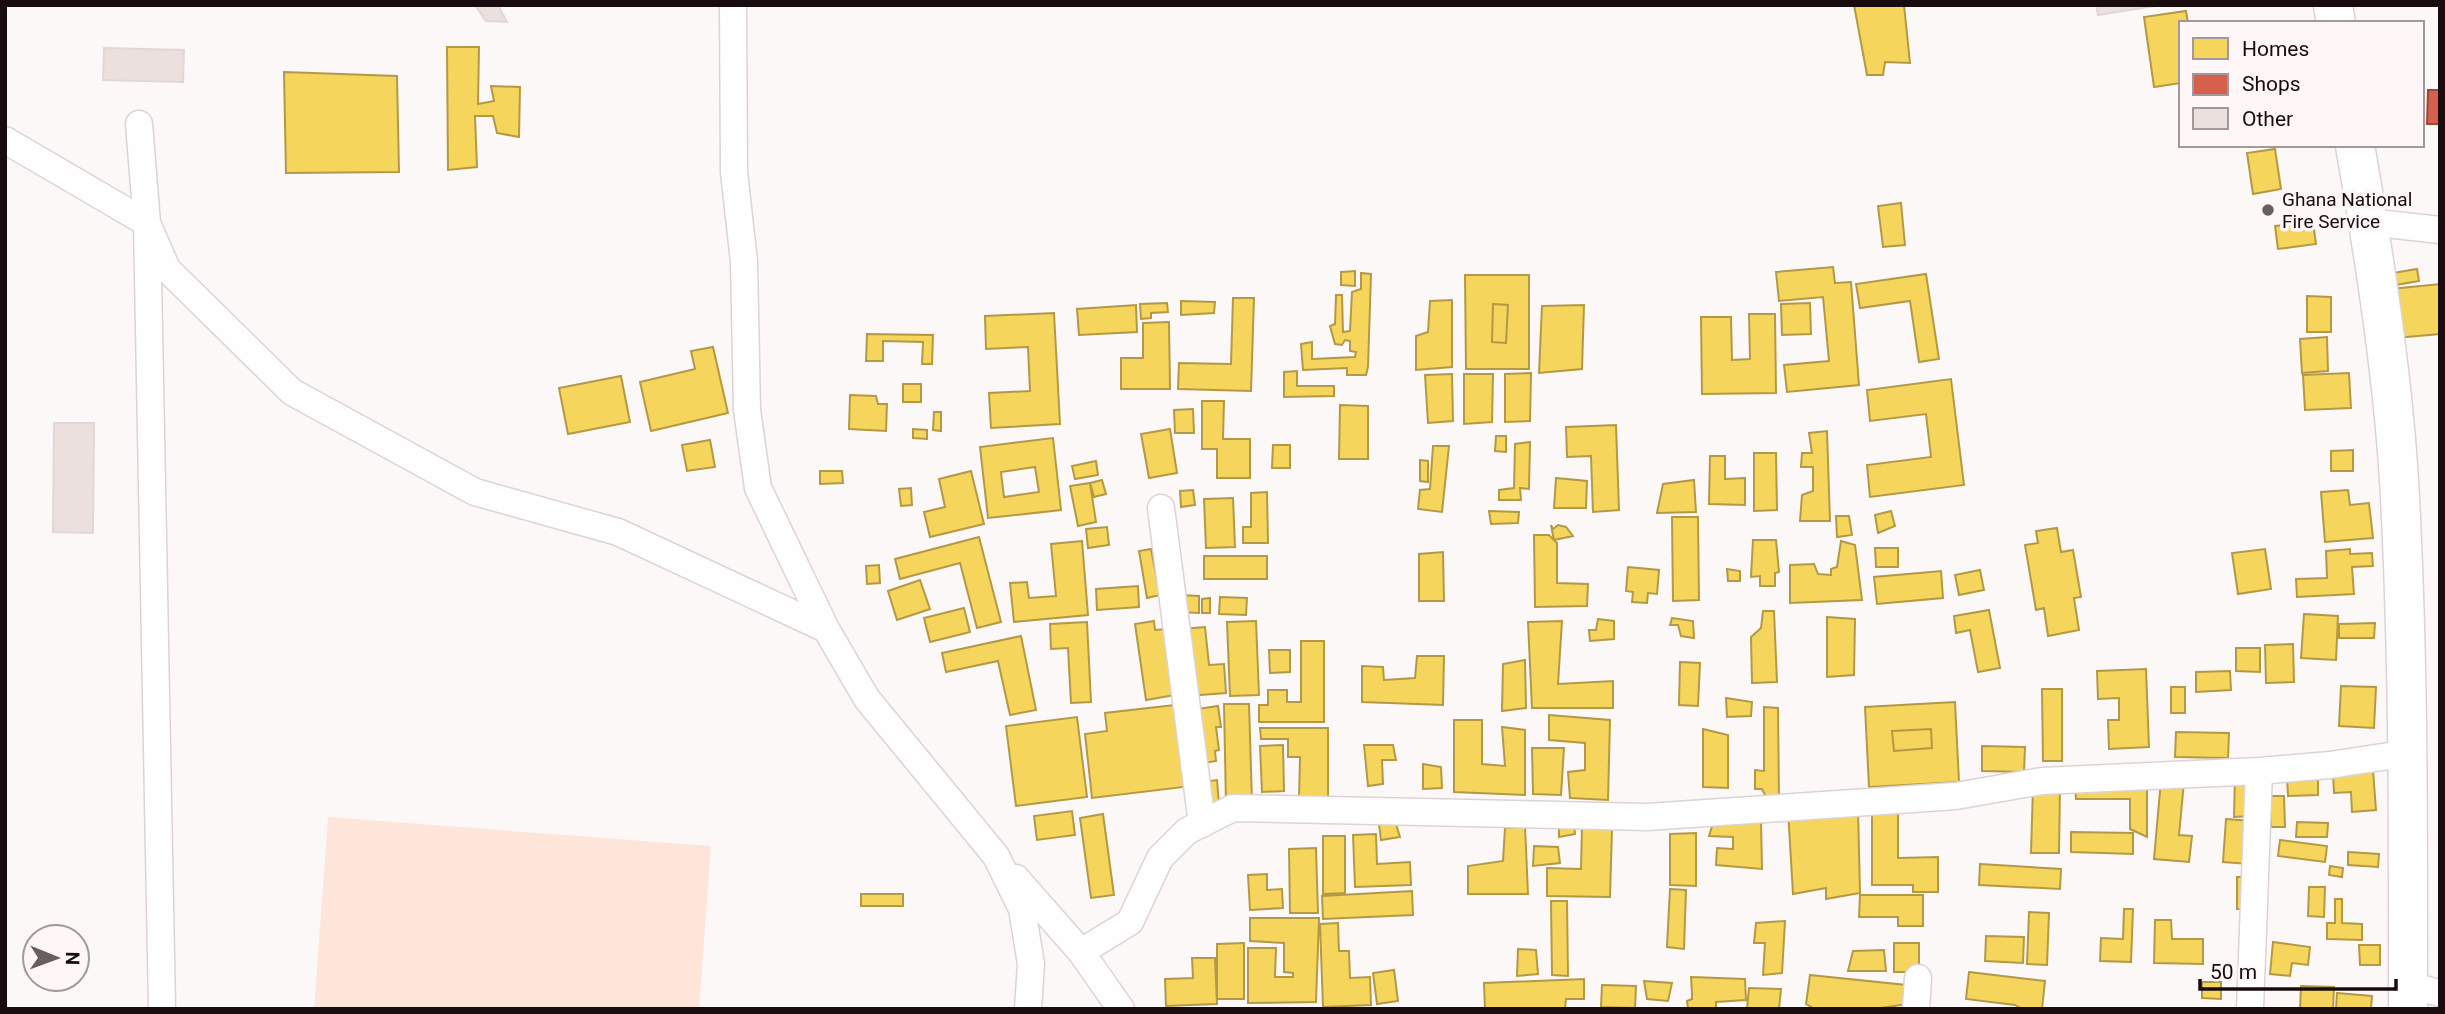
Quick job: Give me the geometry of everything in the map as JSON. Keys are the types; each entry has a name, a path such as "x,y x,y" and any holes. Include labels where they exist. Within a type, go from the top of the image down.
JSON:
{"main road":[{"path":"2356,147 2389,371 2399,480 2419,996"}],"street":[{"path":"733,5 734,172 744,262 747,410 758,488 826,629 867,699 996,856 1081,952 1121,1009"},
{"path":"139,124 147,223 162,1009"},
{"path":"5,141 147,223 167,270 292,392 475,492 618,533 826,629"},
{"path":"2368,222 2440,230"},
{"path":"1161,508 1202,824"},
{"path":"1081,952 1130,922 1160,858 1187,831 1233,808 1647,817 1956,796 2042,780 2259,771 2330,765 2408,753"},
{"path":"2250,1009 2259,771"},
{"path":"996,856 1021,909 1031,964 1028,1009"},
{"path":"1916,1009 1918,978"}],"shaded area":[{"path":"328,817 711,846 699,1009 314,1009"}],"building: Homes":[{"path":"1854,5 1904,5 1910,63 1885,62 1883,75 1867,75"},
{"path":"2186,11 2188,21 2179,21 2179,83 2154,87 2144,17"},
{"path":"447,47 479,47 478,104 494,101 491,86 520,87 519,137 497,133 493,116 475,116 477,167 448,170"},
{"path":"284,72 397,76 399,172 286,173"},
{"path":"2275,149 2281,189 2253,194 2247,153"},
{"path":"1901,203 1905,245 1883,247 1878,206"},
{"path":"2313,222 2316,244 2278,249 2275,226"},
{"path":"1833,267 1835,283 1851,282 1859,385 1787,392 1784,365 1829,361 1823,297 1779,301 1776,272"},
{"path":"2417,269 2419,281 2390,286 2387,274"},
{"path":"1355,271 1355,286 1341,285 1341,272"},
{"path":"1361,273 1371,274 1366,375 1347,375 1347,368 1303,370 1301,344 1312,342 1312,359 1355,357 1356,352 1350,351 1350,341 1345,340 1342,345 1335,344 1330,326 1335,324 1336,295 1342,295 1343,332 1350,331 1352,292 1361,289"},
{"path":"1926,274 1939,359 1919,362 1910,301 1860,308 1856,284"},
{"path":"1465,275 1529,275 1529,369 1466,369","holes":["1493,304 1508,305 1506,343 1492,342"]},
{"path":"2440,284 2440,334 2396,338 2391,289"},
{"path":"2307,296 2331,297 2331,332 2307,332"},
{"path":"1233,298 1254,298 1251,391 1178,389 1179,363 1231,364"},
{"path":"1452,300 1452,367 1416,370 1416,336 1428,332 1430,301"},
{"path":"1181,301 1215,302 1214,313 1181,315"},
{"path":"1167,303 1168,312 1151,313 1151,318 1141,319 1140,304"},
{"path":"1810,303 1811,334 1782,335 1781,304"},
{"path":"1493,304 1508,305 1506,343 1492,342"},
{"path":"1136,305 1137,332 1079,335 1077,309"},
{"path":"1584,305 1582,369 1539,373 1542,306"},
{"path":"1054,313 1060,424 991,428 989,393 1030,391 1028,347 986,349 985,316"},
{"path":"1749,314 1775,314 1776,393 1702,394 1701,317 1731,317 1732,360 1750,359"},
{"path":"1169,322 1170,389 1121,389 1121,358 1143,358 1143,323"},
{"path":"867,334 933,335 932,364 922,364 923,342 883,341 883,361 866,361"},
{"path":"2327,337 2328,371 2302,373 2300,339"},
{"path":"713,347 728,413 651,431 640,382 695,369 691,351"},
{"path":"1297,371 1297,386 1334,386 1334,396 1284,397 1284,372"},
{"path":"1531,373 1530,421 1505,422 1505,374"},
{"path":"2349,373 2351,408 2305,410 2303,375"},
{"path":"1452,374 1453,421 1428,423 1425,375"},
{"path":"1464,374 1493,374 1492,422 1464,424"},
{"path":"621,376 630,422 568,434 559,388"},
{"path":"1951,379 1964,485 1870,497 1867,465 1931,457 1926,414 1870,421 1867,390"},
{"path":"903,384 921,384 921,402 903,402"},
{"path":"850,395 876,396 878,404 887,404 886,431 849,429"},
{"path":"1202,401 1224,401 1223,439 1250,439 1250,478 1217,478 1217,449 1202,449"},
{"path":"1340,405 1368,406 1368,459 1339,459"},
{"path":"1193,409 1194,433 1175,433 1174,410"},
{"path":"934,412 941,412 941,431 933,430"},
{"path":"1616,425 1619,510 1593,512 1591,456 1567,457 1566,427"},
{"path":"913,429 927,430 927,439 913,438"},
{"path":"1170,429 1177,473 1149,478 1141,434"},
{"path":"1827,431 1830,521 1800,521 1802,495 1813,491 1813,467 1801,467 1802,453 1812,453 1809,433"},
{"path":"1496,436 1506,436 1506,452 1495,451"},
{"path":"1053,438 1061,510 988,518 980,447","holes":["1035,467 1039,492 1004,497 1001,472"]},
{"path":"710,440 715,467 687,471 682,445"},
{"path":"1530,442 1529,489 1520,488 1521,500 1499,500 1499,490 1514,488 1515,444"},
{"path":"1273,445 1290,445 1290,468 1272,468"},
{"path":"1433,446 1449,446 1442,512 1418,509 1420,490 1430,489"},
{"path":"2353,450 2353,471 2331,471 2331,451"},
{"path":"1754,453 1776,453 1777,510 1754,511"},
{"path":"1710,456 1725,456 1725,479 1745,478 1745,505 1709,504"},
{"path":"1420,460 1428,461 1428,482 1420,481"},
{"path":"1096,461 1098,475 1075,479 1072,466"},
{"path":"820,471 842,471 843,483 820,484"},
{"path":"971,471 984,524 930,537 924,512 945,507 939,479"},
{"path":"1556,478 1587,481 1586,508 1554,508"},
{"path":"1102,480 1106,494 1094,497 1090,483"},
{"path":"1694,480 1696,512 1657,513 1663,484"},
{"path":"1090,483 1096,522 1078,526 1070,486"},
{"path":"911,488 912,505 901,506 899,489"},
{"path":"1193,490 1195,505 1181,507 1180,491"},
{"path":"2348,490 2350,505 2369,503 2373,538 2325,542 2321,492"},
{"path":"1267,492 1268,543 1243,543 1243,527 1251,527 1251,493"},
{"path":"1233,498 1235,547 1206,548 1204,499"},
{"path":"1489,511 1519,512 1518,523 1491,524"},
{"path":"1891,511 1895,526 1878,533 1875,515"},
{"path":"1836,516 1849,516 1852,535 1837,537"},
{"path":"1672,517 1698,517 1699,600 1673,601"},
{"path":"1551,525 1553,529 1558,525 1566,527 1573,536 1554,540"},
{"path":"1107,527 1109,545 1088,548 1086,529"},
{"path":"2057,528 2061,552 2073,550 2081,597 2074,598 2079,630 2048,636 2044,608 2036,610 2025,545 2038,543 2036,531"},
{"path":"1534,535 1549,535 1557,543 1557,583 1588,584 1587,606 1535,607"},
{"path":"979,537 1001,622 977,628 960,563 900,579 895,559"},
{"path":"1753,540 1776,540 1779,572 1775,573 1775,586 1760,586 1760,576 1751,577"},
{"path":"1082,541 1088,615 1014,622 1010,583 1027,582 1029,598 1056,596 1051,544"},
{"path":"1841,541 1855,545 1862,600 1790,603 1790,565 1814,564 1818,574 1831,575 1831,569 1837,567"},
{"path":"1875,548 1898,548 1898,567 1876,567"},
{"path":"1151,549 1160,595 1147,598 1139,551"},
{"path":"2265,549 2271,589 2238,594 2232,553"},
{"path":"2350,549 2350,554 2372,553 2373,566 2352,567 2354,594 2297,597 2296,579 2327,578 2326,551"},
{"path":"1443,552 1444,601 1419,601 1419,554"},
{"path":"1204,556 1267,556 1267,579 1204,579"},
{"path":"879,565 880,583 867,584 866,566"},
{"path":"1628,567 1659,570 1657,594 1648,593 1647,603 1632,602 1633,592 1626,591"},
{"path":"1727,569 1740,571 1740,581 1728,581"},
{"path":"1980,570 1984,590 1959,595 1955,575"},
{"path":"1941,571 1943,598 1877,604 1874,577"},
{"path":"920,580 930,609 897,620 888,591"},
{"path":"1138,586 1139,607 1097,610 1096,589"},
{"path":"1179,595 1199,596 1199,613 1178,612"},
{"path":"1220,597 1247,598 1246,615 1219,614"},
{"path":"1210,598 1210,613 1202,613 1202,599"},
{"path":"964,608 970,632 930,642 924,618"},
{"path":"1989,610 2000,668 1978,672 1970,630 1956,633 1954,616"},
{"path":"1763,611 1774,611 1777,682 1752,683 1751,637 1761,628"},
{"path":"2304,614 2338,616 2336,660 2301,658"},
{"path":"1827,617 1855,619 1854,675 1827,677"},
{"path":"1672,618 1693,621 1694,638 1681,636 1678,625 1670,625"},
{"path":"1598,619 1614,621 1614,639 1590,641 1589,630 1596,630"},
{"path":"1154,621 1155,630 1166,629 1175,695 1146,700 1135,624"},
{"path":"1256,621 1259,695 1230,696 1227,622"},
{"path":"1562,621 1558,684 1613,681 1613,708 1532,708 1528,622"},
{"path":"1087,622 1091,702 1071,703 1068,648 1051,649 1050,624"},
{"path":"2375,623 2374,638 2339,638 2339,624"},
{"path":"1205,627 1209,665 1224,664 1226,693 1187,696 1182,629"},
{"path":"1021,636 1036,710 1010,715 998,661 946,672 942,653"},
{"path":"1301,641 1324,641 1324,722 1259,722 1259,705 1268,705 1268,690 1287,690 1287,702 1301,702"},
{"path":"2293,644 2294,682 2266,683 2265,645"},
{"path":"2236,648 2260,648 2260,672 2236,671"},
{"path":"1269,650 1290,650 1290,672 1270,673"},
{"path":"1417,656 1444,656 1443,705 1362,702 1362,666 1383,667 1384,680 1415,678"},
{"path":"1525,660 1526,708 1502,711 1503,664"},
{"path":"1680,662 1700,663 1698,706 1679,705"},
{"path":"2146,669 2149,747 2109,749 2108,720 2119,720 2119,698 2098,699 2097,671"},
{"path":"2230,671 2231,690 2196,692 2196,672"},
{"path":"2341,686 2376,687 2374,728 2339,726"},
{"path":"2171,687 2185,687 2185,713 2171,713"},
{"path":"2042,689 2062,689 2062,761 2043,761"},
{"path":"1726,698 1752,702 1751,716 1727,717"},
{"path":"1955,702 1959,782 1869,787 1865,707","holes":["1931,729 1932,748 1894,751 1892,731"]},
{"path":"1183,704 1192,786 1092,798 1085,734 1107,731 1105,713"},
{"path":"1224,704 1249,704 1252,803 1226,804"},
{"path":"1218,706 1221,727 1216,727 1219,750 1215,751 1216,761 1198,764 1191,710"},
{"path":"1764,707 1778,708 1779,799 1767,799 1762,789 1755,789 1755,770 1764,771"},
{"path":"1549,715 1610,720 1608,800 1570,798 1568,772 1585,770 1585,743 1549,740"},
{"path":"1077,717 1087,797 1016,806 1006,726"},
{"path":"1454,720 1482,720 1482,764 1505,766 1502,727 1525,730 1525,795 1454,792"},
{"path":"1260,728 1328,728 1328,806 1299,799 1300,757 1288,757 1288,739 1261,739"},
{"path":"1703,729 1728,735 1728,788 1703,787"},
{"path":"1931,729 1932,748 1894,751 1892,731"},
{"path":"2176,732 2229,733 2228,758 2175,757"},
{"path":"1283,745 1284,791 1262,792 1260,746"},
{"path":"1364,745 1393,745 1396,760 1382,760 1383,784 1368,786"},
{"path":"1982,746 2025,747 2024,772 1982,771"},
{"path":"1532,748 1564,748 1561,795 1533,794"},
{"path":"1423,764 1441,767 1442,788 1423,789"},
{"path":"2373,770 2376,810 2352,812 2351,792 2334,793 2333,773"},
{"path":"2235,775 2250,776 2250,816 2234,817"},
{"path":"2318,775 2318,795 2288,796 2287,776"},
{"path":"1217,780 1219,804 1204,805 1201,782"},
{"path":"2161,780 2184,782 2179,835 2192,836 2189,862 2154,859"},
{"path":"2075,785 2147,785 2147,837 2130,829 2130,799 2076,799"},
{"path":"2033,786 2060,786 2059,853 2031,853"},
{"path":"2270,796 2284,796 2285,827 2271,827"},
{"path":"1872,805 1898,805 1898,858 1938,857 1938,892 1913,892 1913,885 1872,885"},
{"path":"1858,809 1860,893 1826,899 1826,888 1793,894 1788,810"},
{"path":"1072,811 1075,835 1037,840 1034,816"},
{"path":"1103,814 1114,895 1091,898 1080,818"},
{"path":"2226,819 2252,821 2249,864 2223,862"},
{"path":"1714,820 1761,820 1762,869 1716,865 1717,848 1733,849 1733,837 1709,836"},
{"path":"1395,821 1400,837 1381,840 1379,824"},
{"path":"1559,821 1574,821 1575,834 1559,837"},
{"path":"2297,822 2328,823 2327,837 2296,837"},
{"path":"1525,826 1528,894 1468,894 1468,866 1503,861 1505,828"},
{"path":"1582,828 1612,829 1610,897 1547,896 1547,868 1581,869"},
{"path":"2071,832 2133,833 2133,854 2071,852"},
{"path":"1696,833 1696,886 1670,885 1670,834"},
{"path":"1376,834 1377,864 1410,862 1411,885 1355,887 1353,835"},
{"path":"1323,836 1345,836 1345,893 1323,894"},
{"path":"2280,840 2327,846 2325,862 2278,856"},
{"path":"1534,846 1558,847 1560,863 1533,866"},
{"path":"1316,848 1318,913 1290,913 1289,849"},
{"path":"2348,852 2379,854 2378,867 2348,865"},
{"path":"1980,864 2061,869 2060,889 1979,885"},
{"path":"2330,866 2343,868 2342,877 2329,875"},
{"path":"1267,874 1267,890 1282,889 1283,908 1250,910 1248,875"},
{"path":"2237,877 2251,877 2252,909 2237,909"},
{"path":"2309,887 2325,887 2324,917 2308,916"},
{"path":"1670,889 1686,890 1684,949 1667,947"},
{"path":"1412,891 1413,915 1323,919 1322,896"},
{"path":"861,894 903,894 903,906 861,906"},
{"path":"1860,895 1923,895 1923,926 1898,926 1898,917 1859,917"},
{"path":"2335,899 2342,899 2342,923 2362,924 2362,940 2327,939 2327,923 2335,923"},
{"path":"1551,901 1567,901 1568,976 1552,975"},
{"path":"2124,909 2133,909 2131,962 2100,961 2101,938 2123,939"},
{"path":"2029,912 2049,913 2047,965 2027,964"},
{"path":"1250,918 1319,918 1316,1002 1248,1003 1248,948 1276,948 1275,977 1293,977 1293,973 1284,972 1284,943 1250,941"},
{"path":"2155,920 2171,920 2172,939 2203,939 2203,964 2154,963"},
{"path":"1785,921 1782,973 1763,975 1765,943 1754,943 1756,923"},
{"path":"1338,923 1339,951 1349,951 1350,978 1370,977 1371,1005 1323,1007 1320,924"},
{"path":"1986,936 2024,937 2023,963 1985,961"},
{"path":"2273,942 2310,947 2308,965 2292,963 2290,976 2270,974"},
{"path":"1244,943 1244,999 1217,999 1217,944"},
{"path":"1894,943 1919,943 1919,972 1894,972"},
{"path":"2359,945 2380,945 2380,965 2360,965"},
{"path":"1518,949 1536,950 1538,974 1517,976"},
{"path":"1884,950 1886,971 1848,971 1853,951"},
{"path":"1192,958 1215,958 1217,1004 1166,1006 1165,979 1193,978"},
{"path":"1394,970 1398,1001 1377,1004 1373,973"},
{"path":"1969,972 2045,981 2042,1009 2022,1009 2015,1005 1966,999"},
{"path":"1810,975 1916,986 1914,1003 1874,1009 1815,1009 1806,1004"},
{"path":"1691,977 1745,979 1746,1000 1716,1002 1716,1009 1688,1009 1687,1001 1692,999"},
{"path":"1584,979 1584,999 1566,999 1565,1009 1485,1009 1484,983"},
{"path":"1644,981 1672,983 1668,1001 1647,999"},
{"path":"2202,982 2221,982 2221,999 2202,998"},
{"path":"1602,985 1636,986 1635,1008 1601,1007"},
{"path":"2301,986 2334,987 2333,1009 2300,1009"},
{"path":"1749,988 1781,989 1779,1009 1747,1009"},
{"path":"2337,993 2372,996 2371,1009 2336,1009"}],"building: Shops":[{"path":"2428,90 2440,90 2440,124 2427,124"}],"building: Other":[{"path":"475,5 498,5 507,22 486,21"},
{"path":"2096,5 2161,5 2098,15"},
{"path":"104,48 184,50 183,82 103,80"},
{"path":"54,423 94,423 93,533 53,532"}],"place":[{"name":"Ghana National Fire Service","path":"2268,210"}]}
